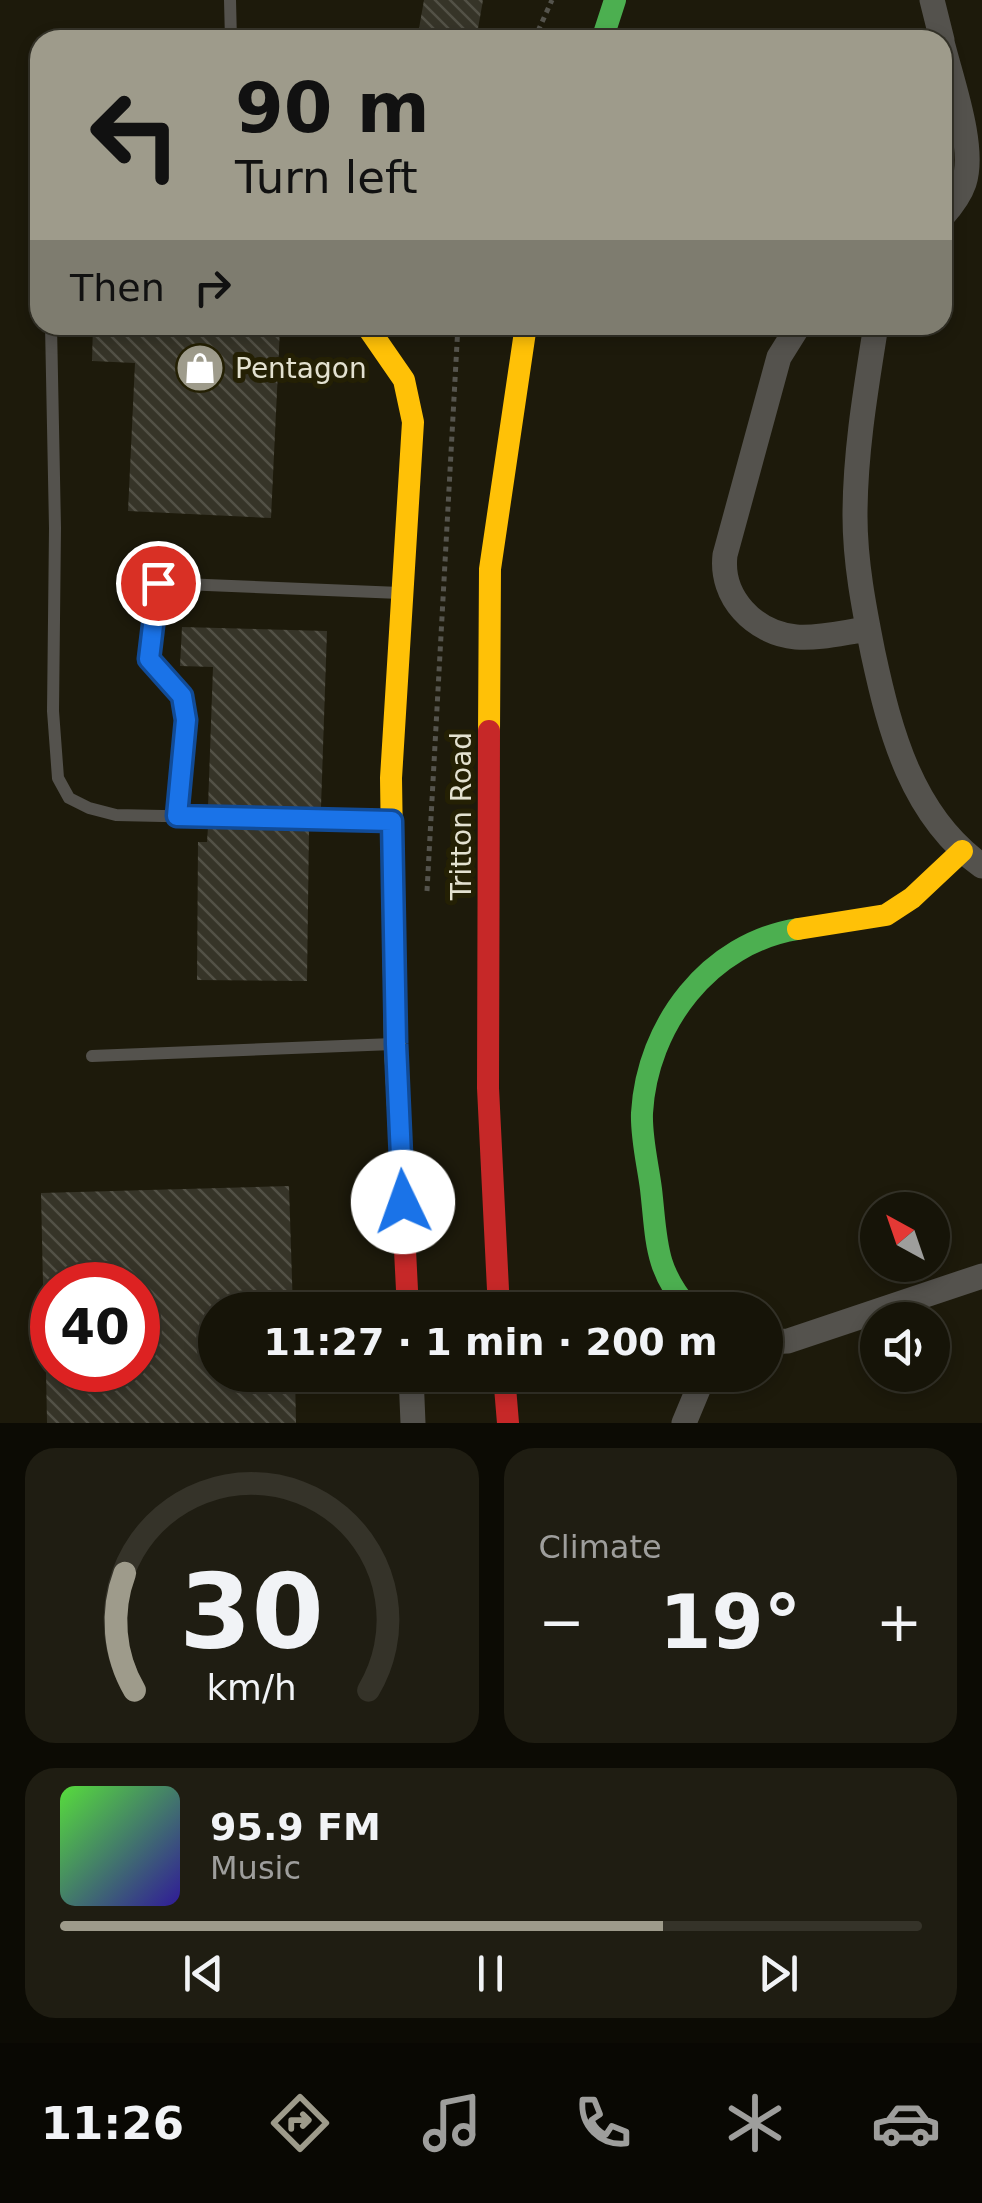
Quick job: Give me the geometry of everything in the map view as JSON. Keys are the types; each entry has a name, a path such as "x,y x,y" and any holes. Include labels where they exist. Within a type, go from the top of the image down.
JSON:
{"street":[{"path":"605,30 615,0"},
{"path":"932,0 939,30"},
{"path":"952,81 974,156 952,201"},
{"path":"374,335 405,376 412,398 391,778 396,1044 407,1292"},
{"name":"Tritton Road","path":"498,1292 488,1088 490,570 525,335"},
{"path":"793,335 779,357 726,555 724,577 745,613 778,634 800,637 868,629"},
{"path":"674,1292 660,1260 642,1114 651,1057 675,1008 706,973 742,948 786,930 886,915 972,858 924,803 903,764 886,714 868,629 855,515 860,427 874,335"},
{"path":"783,1341 982,1276"},
{"path":"412,1392 413,1423"},
{"path":"505,1392 508,1423"},
{"path":"684,1423 697,1392"}],"lane":[{"path":"230,0 231,30"},
{"path":"51,335 56,528 53,711 58,778 69,798 116,815 392,821"},
{"path":"177,816 186,720 182,696 149,659 158,583 403,594"},
{"path":"92,1056 396,1044"}],"path":[{"path":"538,30 552,0"},
{"path":"427,894 457,335"}],"building":[{"path":"424,0 483,0 478,30 419,30"},
{"path":"93,335 280,335 271,518 128,511 135,363 92,361"},
{"path":"182,627 327,631 321,807 208,807 213,667 180,666"},
{"path":"208,827 309,829 307,981 197,980 198,842 207,842"},
{"path":"289,1186 292,1292 198,1292 198,1392 295,1392 296,1423 47,1423 46,1392 160,1392 160,1262 42,1262 41,1193"}],"traffic: fast":[{"path":"605,30 615,0"},
{"path":"676,1292 663,1267 656,1239 643,1132 646,1080 656,1049 688,993 711,970 766,937 798,929"}],"traffic: slow":[{"path":"373,335 404,380 413,422 391,778 401,1170"},
{"path":"489,731 490,569 525,335"},
{"path":"798,929 886,915 912,898 962,851"}],"traffic: jam":[{"path":"489,731 488,1088 498,1292"},
{"path":"401,1170 407,1292"},
{"path":"505,1392 508,1423"}],"place":[{"name":"Pentagon","path":"200,368"}],"route":[{"path":"158,583 149,659 182,696 186,720 177,816 392,821 403,1202"}]}
